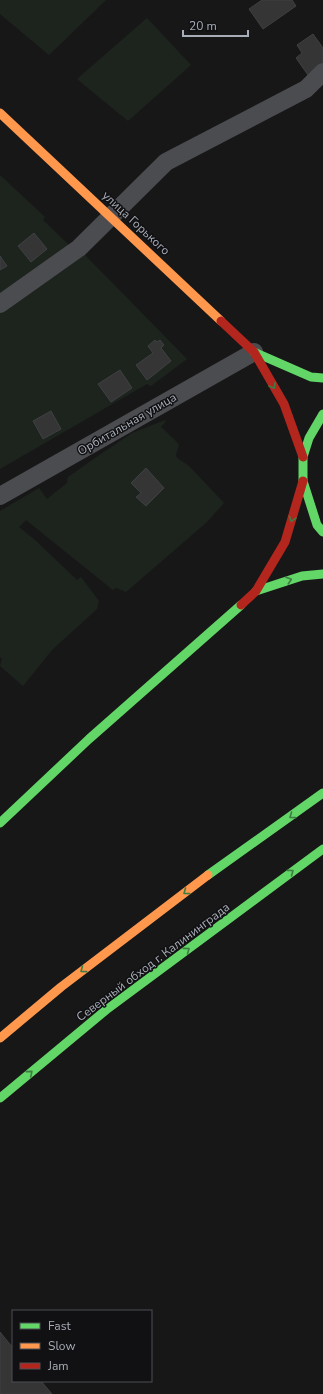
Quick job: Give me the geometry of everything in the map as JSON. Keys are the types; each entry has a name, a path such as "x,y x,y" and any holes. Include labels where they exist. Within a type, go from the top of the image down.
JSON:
{"main road":[{"name":"улица Горького","path":"0,113 254,352"},
{"path":"254,352 311,377 323,378"},
{"path":"254,352 284,404 303,457"},
{"path":"0,823 88,739 256,591 285,542 303,481 303,457 309,438 323,414"},
{"path":"303,481 317,525 323,532"},
{"path":"256,591 302,576 323,574"},
{"path":"0,1038 61,987 162,910 323,793"},
{"name":"Северный обход г. Калининграда","path":"0,1098 106,1010 323,848"}],"street":[{"path":"0,304 79,248 166,162 306,89 323,72"},
{"name":"Орбитальная улица","path":"0,496 254,352"}],"shaded area":[{"path":"0,0 106,0 49,55 0,14"},
{"path":"147,18 191,65 128,121 77,79"},
{"path":"0,175 45,217 43,220 69,245 0,294"},
{"path":"84,254 187,359 151,386 147,384 0,469 0,313"},
{"path":"165,420 166,421 161,427 179,445 176,455 177,458 189,466 224,503 207,522 126,592 116,588 113,590 26,520 19,527 77,580 81,577 99,601 97,609 52,650 23,686 0,666 2,659 0,657 0,511 39,488 47,499 67,483 68,477 132,433"}],"building":[{"path":"262,0 292,0 296,6 263,29 249,9"},
{"path":"313,34 323,48 323,65 308,75 296,58 302,53 297,45"},
{"path":"34,233 47,249 31,262 18,246"},
{"path":"0,256 7,266 0,270"},
{"path":"155,340 157,342 160,340 164,345 161,348 171,361 147,380 136,365 153,353 148,346"},
{"path":"120,370 132,388 111,402 98,384"},
{"path":"51,411 61,429 43,439 33,421"},
{"path":"146,468 164,488 146,506 136,497 141,493 131,483"},
{"path":"0,1332 12,1347 12,1382 42,1382 52,1394 0,1394"}],"traffic: fast":[{"path":"254,352 311,377 323,378"},
{"path":"323,414 309,438 303,457 303,481 317,525 323,532"},
{"path":"256,591 302,576 323,574"},
{"path":"0,823 89,739 241,605"},
{"path":"208,875 323,793"},
{"path":"0,1098 106,1010 323,849"}],"traffic: slow":[{"path":"0,113 221,321"},
{"path":"0,1038 61,987 208,875"}],"traffic: jam":[{"path":"221,321 254,352 284,404 303,457"},
{"path":"241,605 256,591 285,542 303,481"}]}
